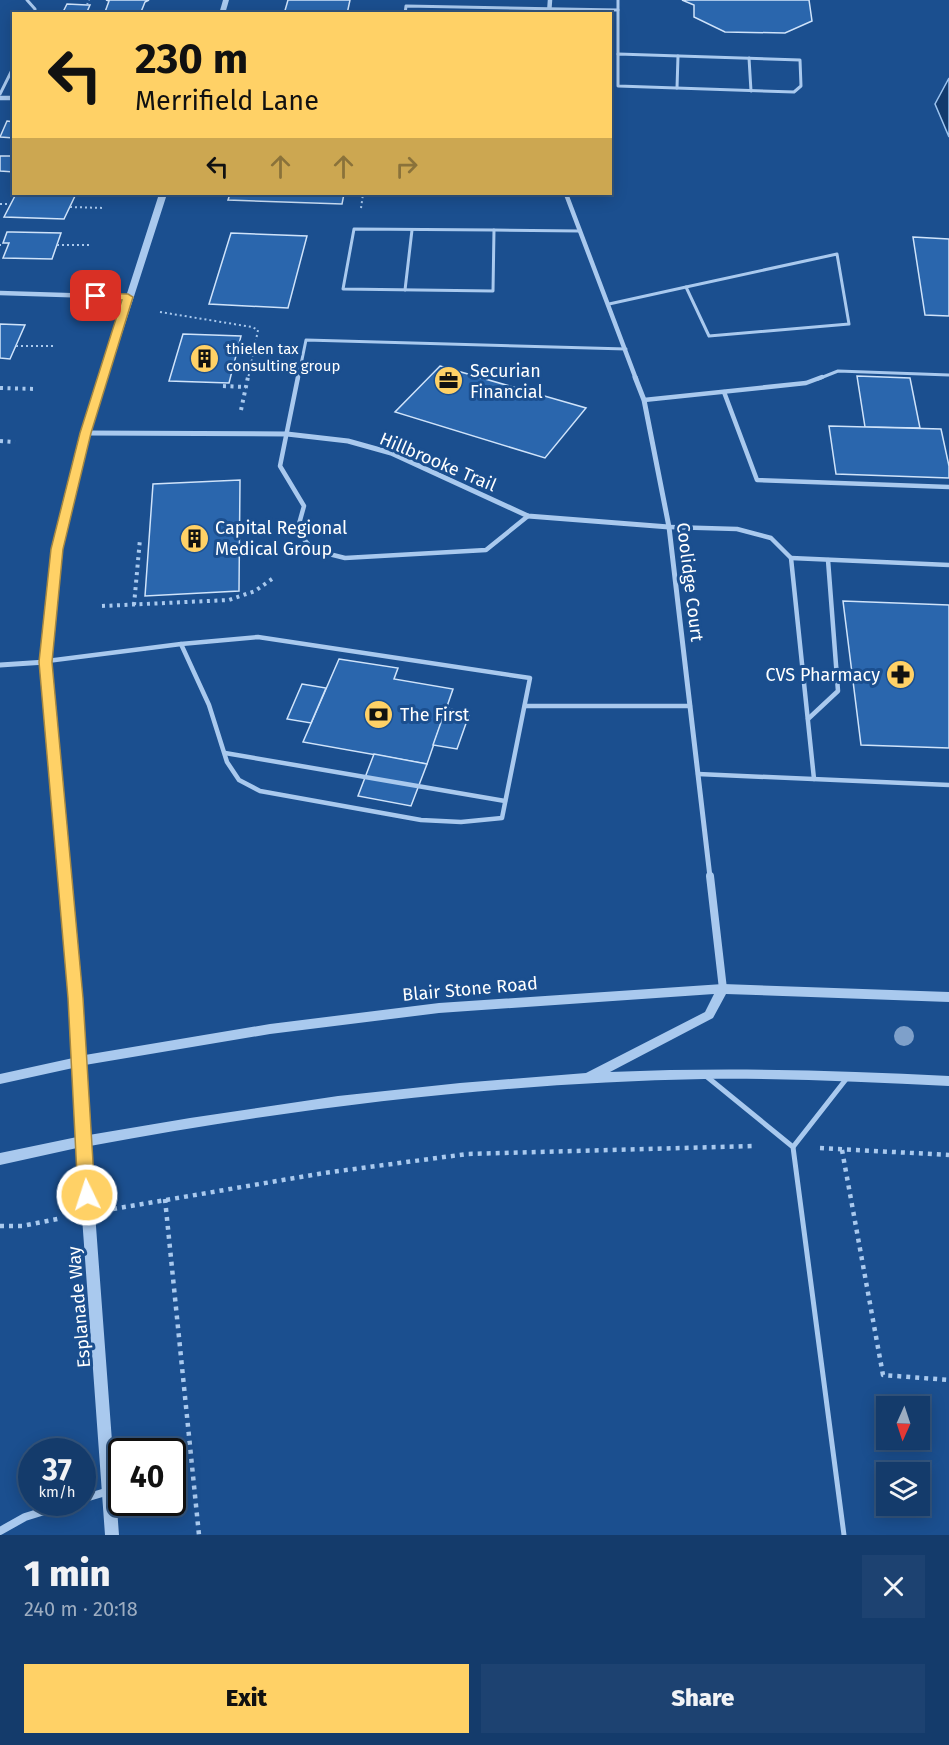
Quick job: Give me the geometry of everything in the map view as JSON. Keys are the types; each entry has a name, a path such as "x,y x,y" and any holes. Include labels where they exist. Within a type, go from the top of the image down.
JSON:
{"street":[{"path":"550,0 550,11"},
{"name":"Esplanade Way","path":"108,1466 82,1140 80,1061 46,662 57,549 86,433 163,195"},
{"name":"Coolidge Court","path":"566,195 644,400 669,527 723,989"},
{"path":"0,293 128,297"},
{"name":"Hillbrooke Trail","path":"86,433 287,434 348,441 391,453 528,516 669,527"},
{"path":"0,665 46,662"},
{"path":"583,1081 709,1015 723,989"},
{"name":"Blair Stone Road","path":"0,1079 80,1061 270,1029 439,1008 723,989 949,997"},
{"path":"0,1159 82,1140 318,1102 704,1074 848,1076 949,1081"},
{"path":"0,1531 24,1516"},
{"name":"Esplanade Way","path":"111,1516 112,1535"}],"lane":[{"path":"27,0 35,12"},
{"path":"617,54 800,60 801,86 794,92 618,86 617,54 618,0"},
{"path":"405,12 406,6 550,11 618,10"},
{"path":"490,12 491,8"},
{"path":"677,88 678,56"},
{"path":"749,58 751,91"},
{"path":"0,96 12,70"},
{"path":"494,230 493,291 343,289 354,229 412,230 494,230 580,231"},
{"path":"405,290 412,230"},
{"path":"609,304 686,287 837,254 849,324 709,336 686,287"},
{"path":"528,516 486,550 345,558 313,550 297,531 304,506 280,466 306,340 626,349"},
{"path":"644,400 806,383 838,371 949,375"},
{"path":"724,392 757,480 949,486"},
{"path":"669,527 737,529 771,538 791,558 814,779"},
{"path":"791,558 949,565"},
{"path":"808,719 838,692 828,560"},
{"path":"46,662 181,644 258,637 531,678 502,818 461,822 421,820 260,791 239,780 227,762 210,705 181,644"},
{"path":"525,706 690,706"},
{"path":"225,753 506,801"},
{"path":"698,774 949,785"},
{"path":"704,1074 793,1147 844,1535"},
{"path":"793,1147 848,1076"}],"path":[{"path":"87,5 89,0"},
{"path":"360,212 363,195"},
{"path":"0,204 10,204"},
{"path":"70,207 105,207"},
{"path":"0,244 0,250 6,251"},
{"path":"57,245 90,245"},
{"path":"160,312 252,327 258,330 239,419"},
{"path":"16,346 52,346"},
{"path":"223,386 246,387"},
{"path":"0,388 36,389"},
{"path":"0,441 15,442"},
{"path":"134,605 140,539"},
{"path":"102,606 229,600 255,591 272,579"},
{"path":"0,1226 22,1226 165,1199 324,1173 467,1154 733,1146 949,1155"},
{"path":"842,1150 883,1375 949,1380"},
{"path":"165,1199 183,1361 198,1535"}],"water":[{"path":"949,78 949,137 935,104"}],"building":[{"path":"106,0 149,0 145,2 141,12 105,12 109,1"},
{"path":"288,0 350,0 347,12 285,12"},
{"path":"682,0 809,0 812,21 785,33 725,32 694,17 694,5"},
{"path":"67,4 90,5 87,12 63,12"},
{"path":"7,121 12,122 12,138 0,137"},
{"path":"0,156 12,156 12,172 0,171"},
{"path":"15,195 75,196 64,219 4,217"},
{"path":"230,195 344,195 342,204 228,200"},
{"path":"7,232 61,233 52,259 3,258 9,243 3,243"},
{"path":"231,233 307,236 288,308 209,304"},
{"path":"913,237 949,239 949,316 925,315"},
{"path":"0,324 25,325 10,359 0,358"},
{"name":"thielen tax consulting group","path":"183,334 241,336 229,383 169,381"},
{"path":"440,366 586,408 545,458 395,412"},
{"path":"857,376 910,378 920,428 865,427"},
{"path":"829,426 941,429 949,466 949,478 836,474"},
{"name":"Capital Regional Medical Group","path":"240,480 239,591 145,596 153,484"},
{"name":"CVS Pharmacy","path":"843,601 949,605 949,748 861,745"},
{"name":"The First","path":"339,659 398,668 394,679 453,689 427,764 303,742"},
{"path":"302,684 326,688 311,723 287,719"},
{"path":"446,708 470,712 457,749 433,745"},
{"path":"374,754 427,764 411,806 358,796"}],"place":[{"name":"thielen tax consulting group","path":"205,358"},
{"name":"Securian Financial","path":"449,381"},
{"name":"Capital Regional Medical Group","path":"194,538"},
{"name":"CVS Pharmacy","path":"901,675"},
{"name":"The First","path":"379,715"}],"route":[{"path":"87,1195 82,1140 80,1061 46,662 57,549 86,433 128,297 96,296"}]}
